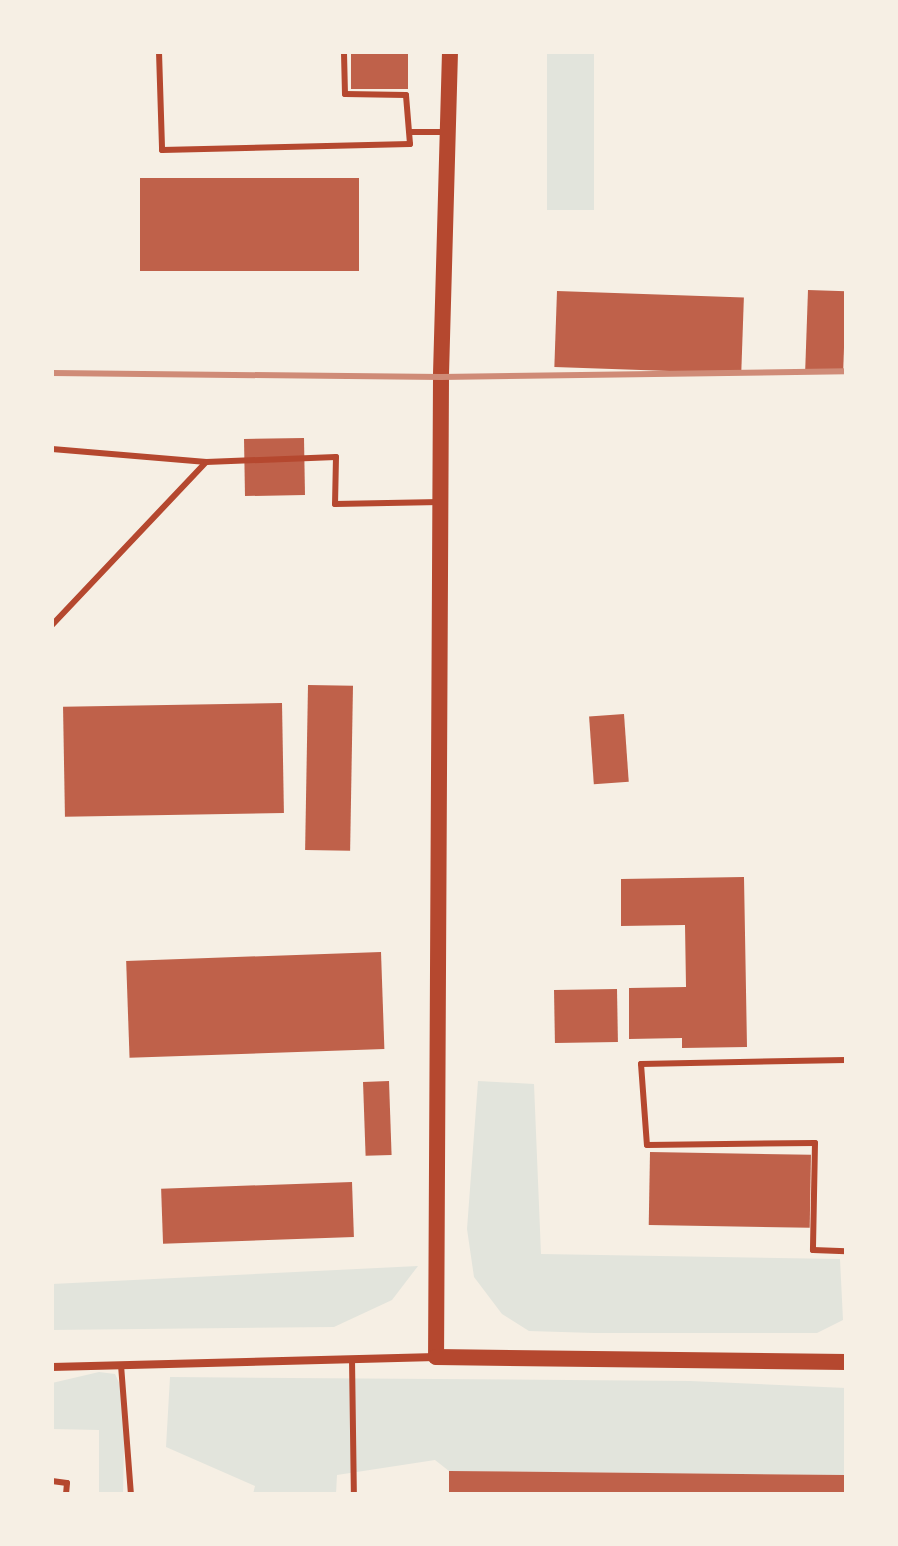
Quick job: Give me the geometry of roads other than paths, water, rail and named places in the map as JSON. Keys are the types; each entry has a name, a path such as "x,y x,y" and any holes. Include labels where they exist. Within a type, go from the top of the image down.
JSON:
{"main road":[{"path":"450,52 440,502 436,1357 846,1362"}],"street":[{"path":"52,1367 436,1357"}],"lane":[{"path":"159,52 162,150 410,144 406,95 345,94 344,52"},
{"path":"410,132 448,132"},
{"path":"52,449 206,462 336,457 335,504 440,502"},
{"path":"52,625 206,462"},
{"path":"846,1060 641,1064 647,1145 815,1143 813,1250 846,1251"},
{"path":"352,1359 354,1494"},
{"path":"121,1365 131,1494"},
{"path":"52,1481 67,1483 66,1494"}],"railway":[{"path":"52,373 441,377 846,371"}]}
